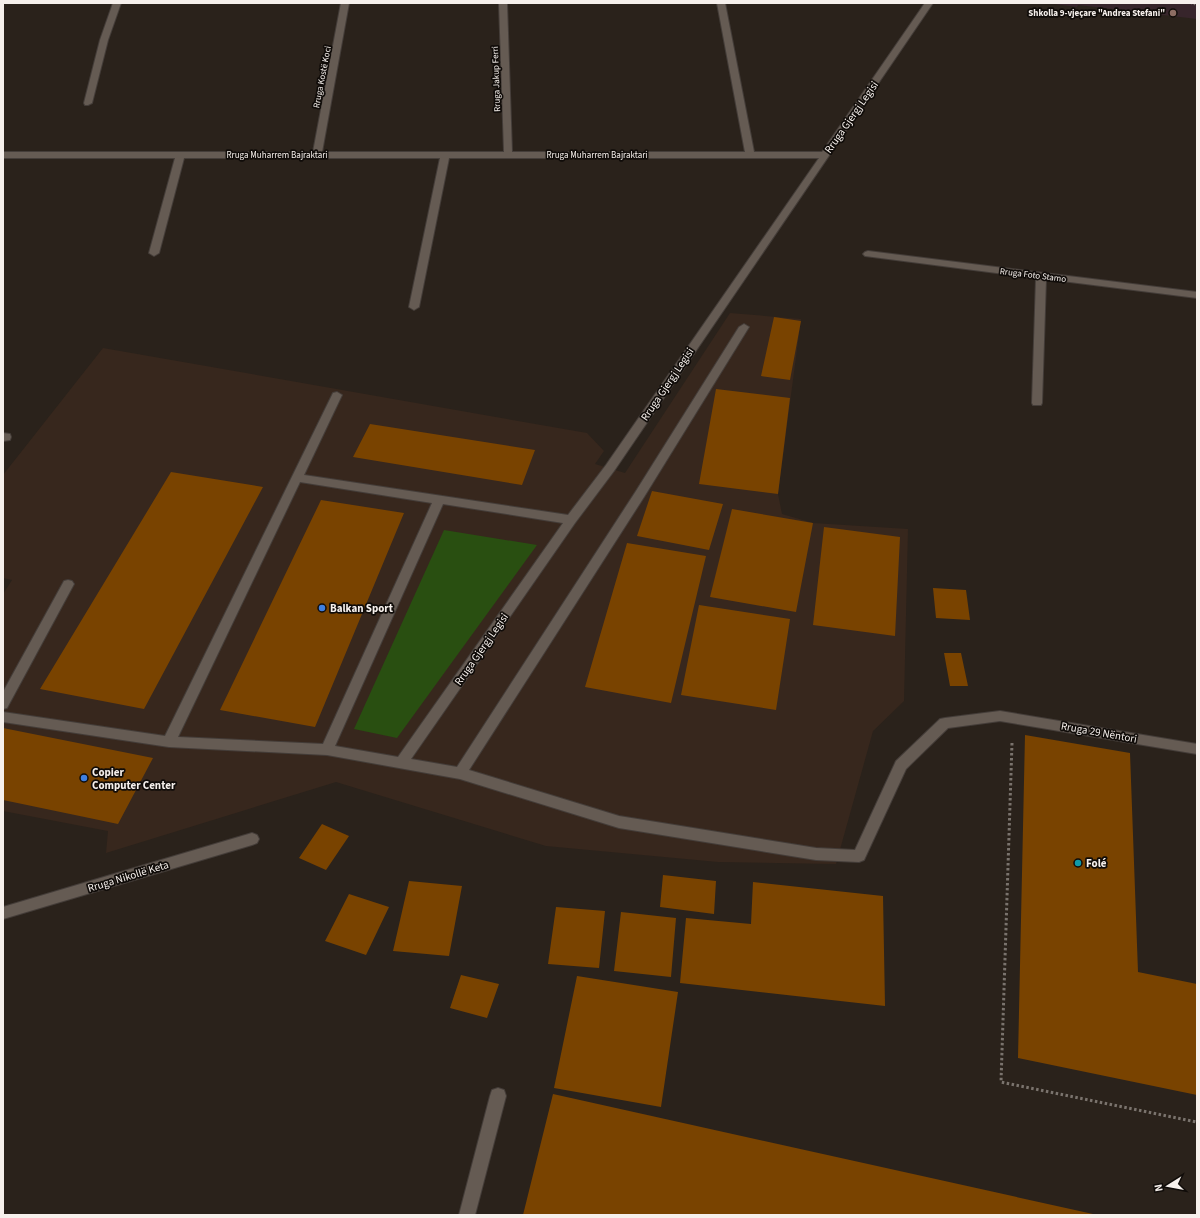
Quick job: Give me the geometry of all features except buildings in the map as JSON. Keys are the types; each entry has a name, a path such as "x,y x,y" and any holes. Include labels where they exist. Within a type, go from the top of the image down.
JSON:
{"street":[{"path":"88,103 104,40 116,3"},
{"name":"Rruga Kostë Koci","path":"317,155 345,3"},
{"name":"Rruga Jakup Ferri","path":"504,3 508,155"},
{"path":"721,3 750,155"},
{"name":"Rruga Gjergj Legisi","path":"402,762 571,520 610,468 930,3"},
{"name":"Rruga Muharrem Bajraktari","path":"3,155 824,155"},
{"path":"154,253 180,155"},
{"path":"414,307 445,155"},
{"name":"Rruga Foto Stamo","path":"868,254 1197,295"},
{"path":"1037,403 1040,276"},
{"path":"3,717 169,742 327,750 402,762 460,774 640,494 744,327"},
{"path":"169,742 337,395"},
{"path":"297,478 571,520"},
{"path":"327,750 439,500"},
{"path":"3,704 68,584"},
{"name":"Rruga 29 Nëntori","path":"460,774 619,822 816,854 858,856 901,765 945,723 1000,716 1197,749"},
{"name":"Rruga Nikollë Keta","path":"3,913 252,839"},
{"path":"467,1215 498,1096"}],"path":[{"path":"1191,3 1197,5"},
{"path":"1013,718 1001,1082 1197,1122"}],"shaded area":[{"name":"Shkolla 9-vjeçare \"Andrea Stefani\"","path":"1047,3 1197,3 1197,19 1078,5 1077,7"},
{"path":"730,313 801,319 778,494 782,514 813,523 908,529 904,701 873,731 836,864 718,862 546,846 336,782 106,853 108,831 3,811 3,594 12,580 3,578 3,475 103,348 587,433 604,451 595,464 625,473"}],"green space":[{"path":"444,530 537,545 397,738 354,729"}],"place":[{"name":"Shkolla 9-vjeçare \"Andrea Stefani\"","path":"1173,13"},
{"name":"Balkan Sport","path":"322,608"},
{"name":"Copier Computer Center","path":"84,778"},
{"name":"Folé","path":"1078,863"}]}
